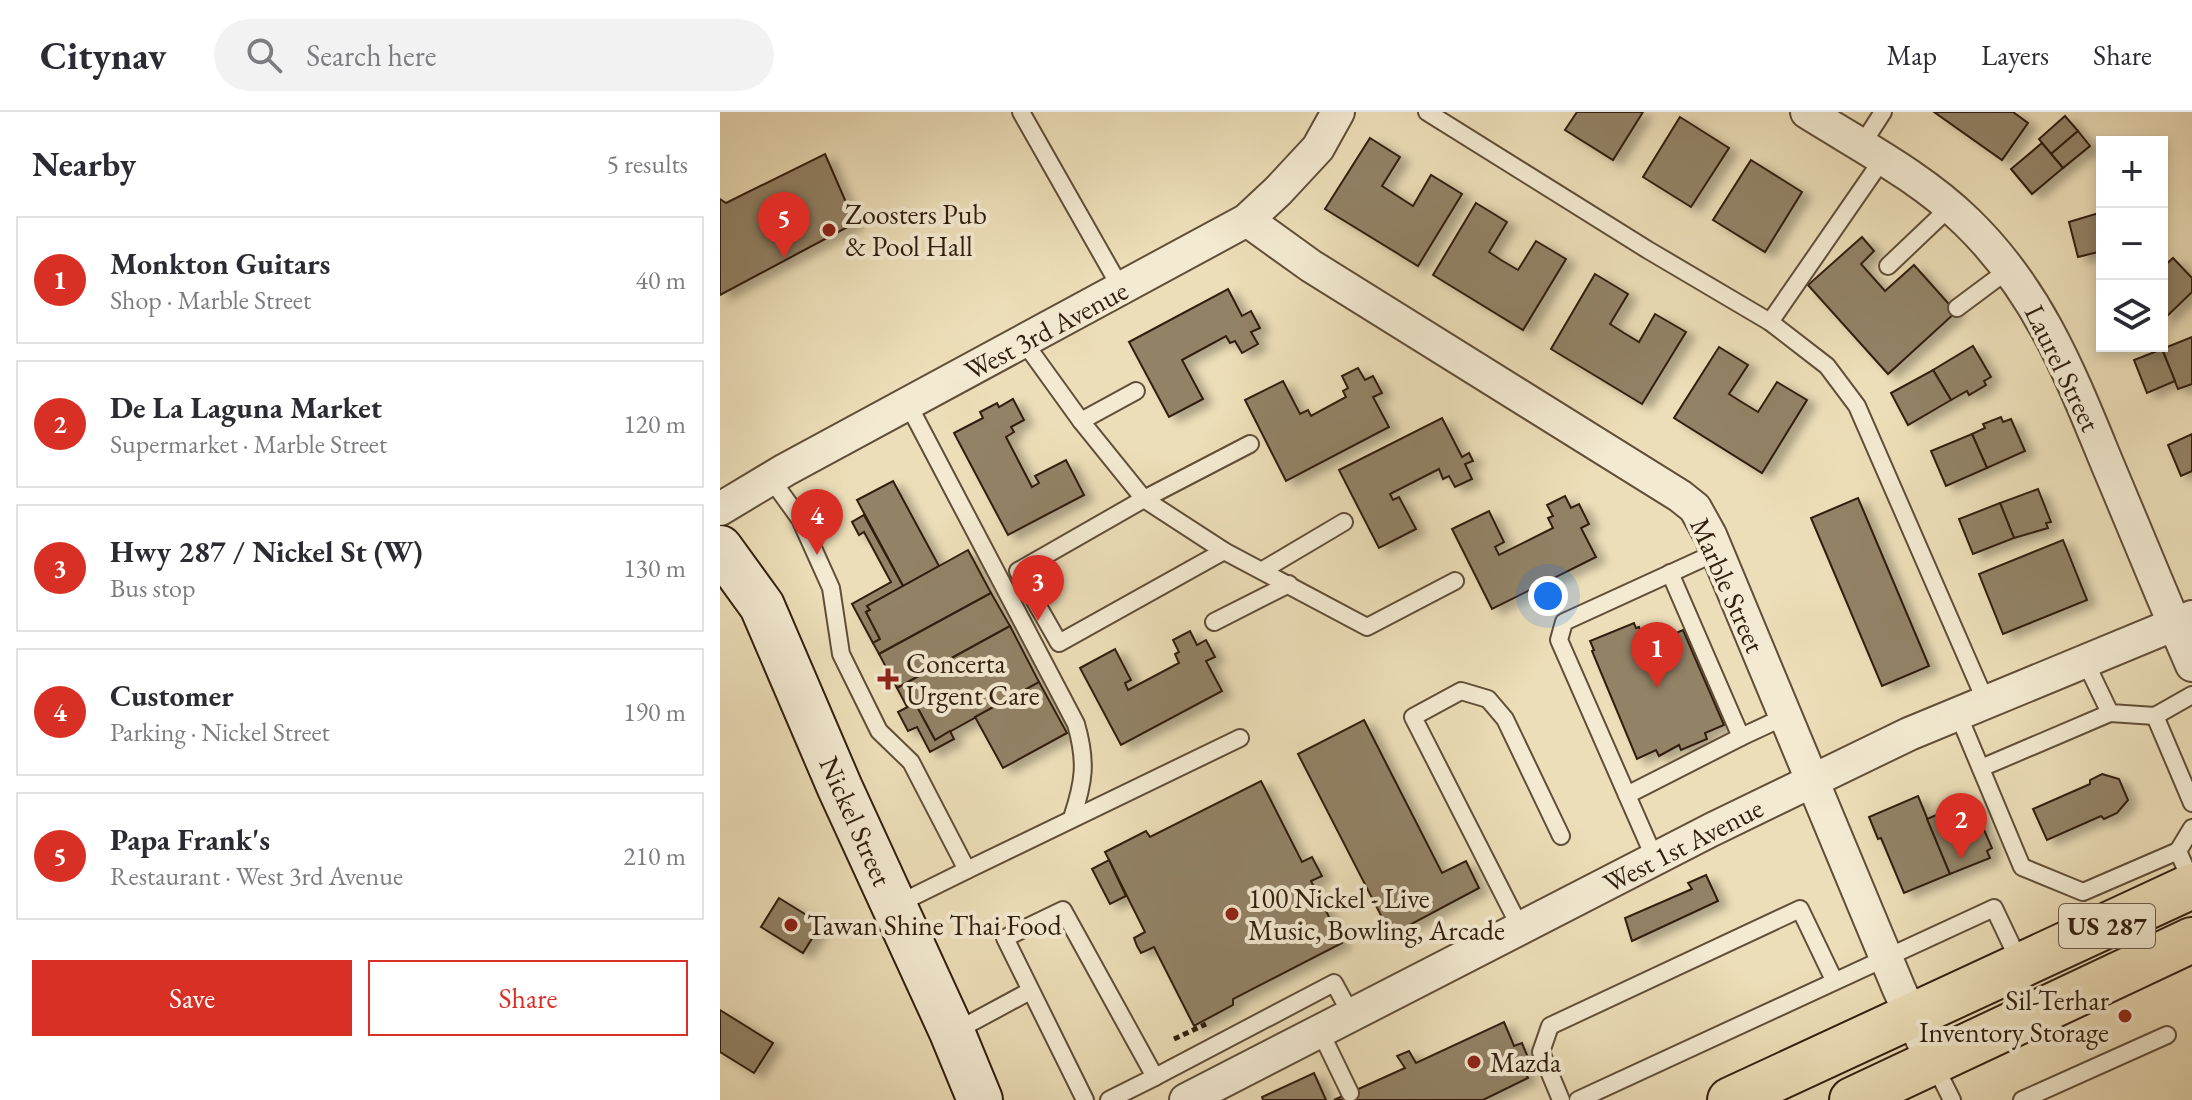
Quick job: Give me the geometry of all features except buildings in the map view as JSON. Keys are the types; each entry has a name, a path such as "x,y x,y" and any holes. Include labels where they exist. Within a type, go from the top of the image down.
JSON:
{"main road":[{"name":"US 287","path":"1730,1100 2022,966 2091,911 2187,874"},
{"name":"US 287","path":"1852,1100 1942,1081 2192,940"}],"street":[{"name":"West 3rd Avenue","path":"720,509 1247,220 1318,148 1338,112"},
{"name":"Laurel Street","path":"1807,112 1926,187 1950,207 1991,247 2037,308 2183,620 2192,665"},
{"name":"Marble Street","path":"1247,220 1311,266 1695,508 1717,552 1912,1018 1942,1081"},
{"name":"Nickel Street","path":"720,548 762,606 980,1100"},
{"name":"West 1st Avenue","path":"1186,1100 1520,927 1813,781 1972,708 2183,620"}],"lane":[{"path":"1021,112 1122,290"},
{"path":"1427,112 1770,322 1827,366 1857,406 1972,708 1981,768 2022,867 2091,911"},
{"path":"1770,322 1872,153 1883,112"},
{"path":"1888,266 1950,207"},
{"path":"1957,308 2008,270"},
{"path":"1024,342 1081,421 1144,499 1224,551 1367,627 1455,581"},
{"path":"1081,421 1136,391"},
{"path":"908,404 1076,724 1084,751 1083,784 1072,818"},
{"path":"1224,551 1059,643 1018,571 1144,499 1250,444"},
{"path":"771,479 800,519 831,588 841,654 879,731 911,762 967,870"},
{"path":"1263,570 1344,522"},
{"path":"1655,859 1559,640 1564,622 1717,552"},
{"path":"1670,573 1741,737"},
{"path":"1214,622 1289,584"},
{"path":"2085,661 2110,713"},
{"path":"1520,927 1413,717 1461,691 1488,699 1505,719 1561,836"},
{"path":"1981,768 2110,713 2155,716 2192,695"},
{"path":"1627,795 1786,716"},
{"path":"2155,716 2192,803"},
{"path":"894,906 1240,738"},
{"path":"2187,874 2192,828"},
{"path":"1578,1100 1994,908 2022,966"},
{"path":"1561,1100 1541,1052 1550,1026 1800,909 1834,980"},
{"path":"1085,1100 1005,938 1063,910 1155,1077"},
{"path":"1109,1100 1134,1094 1155,1077 1334,983 1351,1014"},
{"path":"952,1032 1030,991"},
{"path":"1320,1031 1350,1093"},
{"path":"2022,1100 2167,1035"}],"place":[{"name":"Zoosters Pub & Pool Hall","path":"829,230"},
{"name":"Papa Frank's","path":"784,258"},
{"name":"Customer","path":"817,555"},
{"name":"Hwy 287 / Nickel St (W)","path":"1038,621"},
{"name":"Concerta Urgent Care","path":"888,679"},
{"name":"Monkton Guitars","path":"1657,688"},
{"name":"De La Laguna Market","path":"1961,859"},
{"name":"100 Nickel - Live Music, Bowling, Arcade","path":"1232,914"},
{"name":"Tawan Shine Thai Food","path":"791,925"},
{"name":"Sil-Terhar Inventory Storage","path":"2125,1016"},
{"name":"Mazda","path":"1474,1062"}]}
